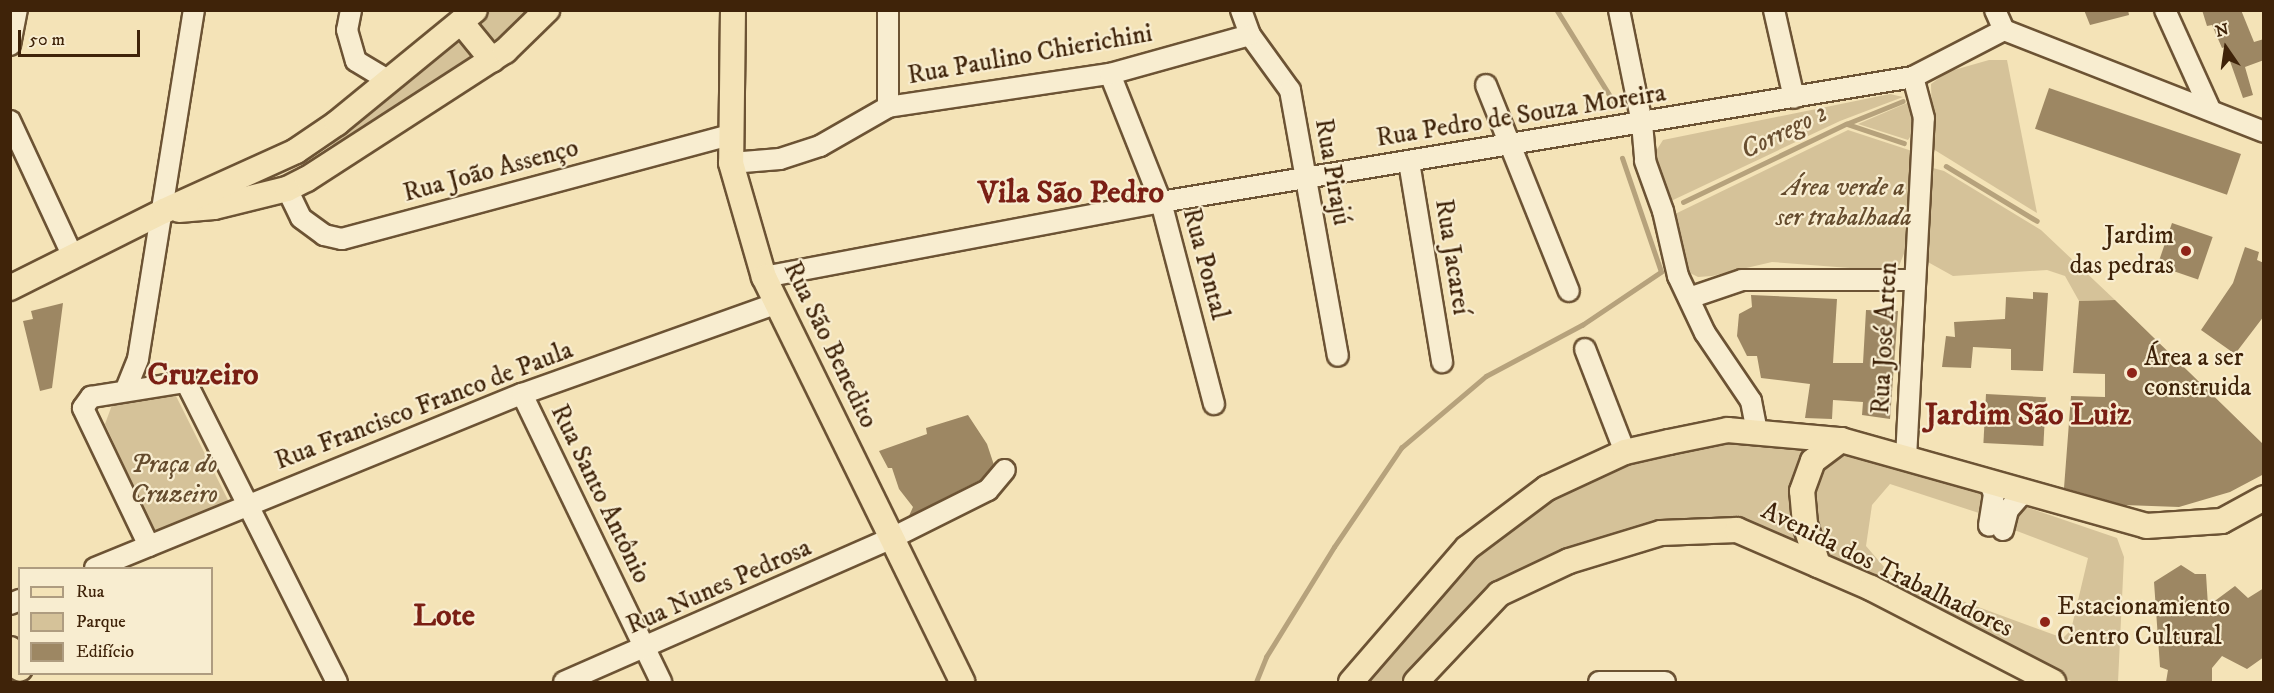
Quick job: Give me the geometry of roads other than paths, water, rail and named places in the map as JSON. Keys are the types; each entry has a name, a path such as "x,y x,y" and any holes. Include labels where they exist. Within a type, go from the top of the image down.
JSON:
{"main road":[{"path":"164,211 214,207 287,189 492,60 547,10"},
{"name":"Rua São Benedito","path":"734,10 731,163 764,277 894,537 962,682"},
{"path":"10,288 164,211 296,151 389,81 468,16 492,60"},
{"path":"1351,682 1467,548 1547,488 1625,452 1728,430 1841,440 2146,526 2222,520 2264,498"},
{"path":"1818,565 1805,524 1802,491 1814,461 1841,440"},
{"name":"Avenida dos Trabalhadores","path":"1416,682 1499,594 1569,561 1661,533 1737,530 1871,588 2053,682"},
{"path":"10,650 18,665"}],"street":[{"path":"10,45 17,10"},
{"path":"126,389 138,360 154,244 164,211 194,10"},
{"path":"351,10 347,30 356,61 389,81"},
{"path":"731,163 780,159 820,146 888,107 888,10"},
{"name":"Rua Pirajú","path":"1241,10 1250,35 1290,90 1338,356"},
{"path":"1619,10 1642,123 1645,161 1663,211 1678,276 1705,333 1750,401 1757,433"},
{"path":"1774,10 1794,98"},
{"path":"1995,10 2004,30 2264,132"},
{"path":"2165,10 2210,109"},
{"name":"Rua Pedro de Souza Moreira","path":"764,277 1161,202 1913,77 2004,30"},
{"name":"Rua Paulino Chierichini","path":"888,107 1110,74 1250,35"},
{"name":"Rua Pontal","path":"1110,74 1161,202 1214,404"},
{"name":"Rua José Arten","path":"1906,458 1924,118 1913,77"},
{"path":"1486,85 1569,291"},
{"path":"10,121 73,257"},
{"name":"Rua João Assenço","path":"287,189 301,218 324,235 342,239 730,135"},
{"name":"Rua Jacareí","path":"1409,162 1442,362"},
{"path":"1689,298 1742,280 1914,280"},
{"name":"Rua Francisco Franco de Paula","path":"97,567 522,394 777,303"},
{"path":"1585,349 1625,452"},
{"path":"138,360 153,386"},
{"path":"149,546 83,408 91,398 126,389 186,382 337,682"},
{"name":"Rua Santo Antônio","path":"522,394 661,682"},
{"name":"Rua Nunes Pedrosa","path":"564,682 894,537 988,490 1005,470"},
{"path":"1989,482 1994,494 1996,528 2020,496 2029,493"},
{"path":"1599,682 1665,682"}],"waterway":[{"path":"1557,10 1614,102"},
{"name":"Corrego 2","path":"1683,202 1846,124 1903,101"},
{"path":"1847,124 1904,143"},
{"path":"1256,682 1266,657 1334,547 1401,448 1486,376 1582,325 1661,272 1622,158"},
{"path":"1946,166 2037,221"}],"place":[{"name":"Jardim das pedras","path":"2186,251"},
{"name":"Área a ser construida","path":"2132,373"},
{"name":"Estacionamiento Centro Cultural","path":"2045,622"}],"district":[{"name":"Vila São Pedro","path":"1071,193"},
{"name":"Cruzeiro","path":"203,375"},
{"name":"Jardim São Luiz","path":"2028,415"},
{"name":"Lote","path":"444,616"}],"park label":[{"name":"Área verde a ser trabalhada","path":"1844,203"},
{"name":"Praça do Cruzeiro","path":"174,480"}]}
